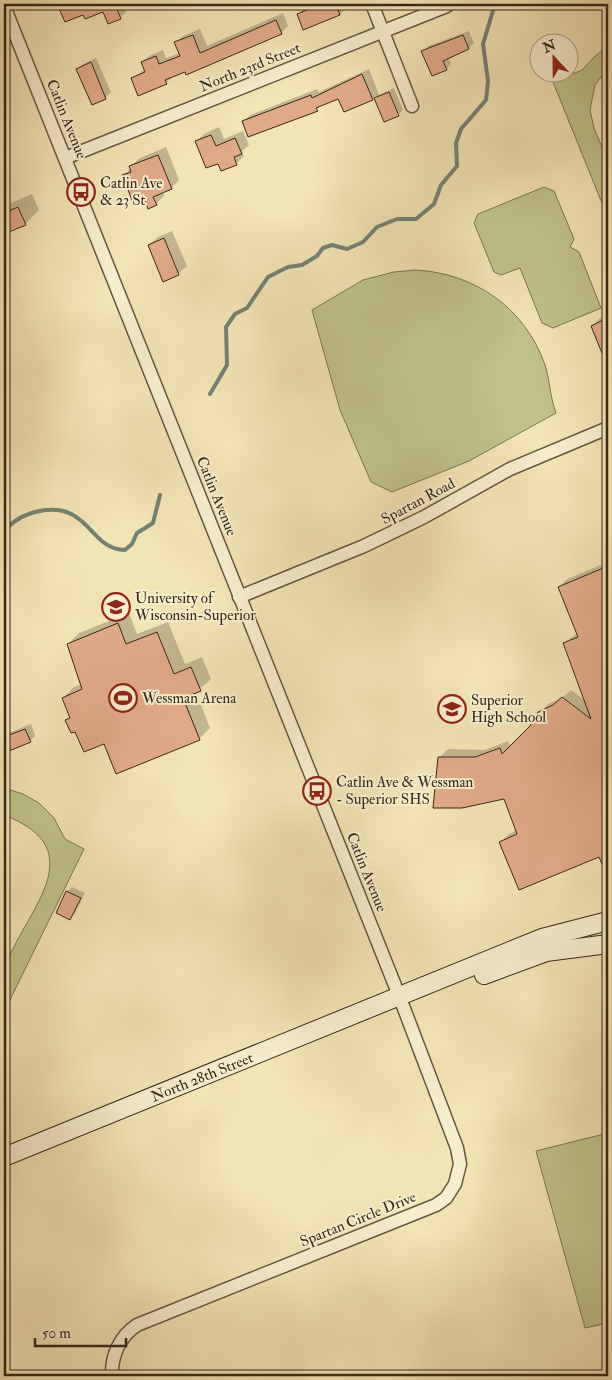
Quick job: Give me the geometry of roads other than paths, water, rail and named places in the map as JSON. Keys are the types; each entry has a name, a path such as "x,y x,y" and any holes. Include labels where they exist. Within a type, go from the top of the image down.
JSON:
{"main road":[{"name":"North 28th Street","path":"4,1157 400,998 542,938 608,921"},
{"name":"North 28th Street","path":"400,998 424,998 546,952 608,944"}],"street":[{"path":"372,4 412,106"},
{"name":"Catlin Avenue","path":"4,6 400,998"},
{"name":"North 23rd Street","path":"65,158 447,6"},
{"name":"Spartan Road","path":"239,596 364,546 419,520 510,469 608,428"},
{"name":"Spartan Circle Drive","path":"112,1376 114,1357 119,1344 137,1325 426,1210 441,1202 452,1191 460,1164 457,1148 400,998"}],"waterway":[{"path":"210,394 227,365 226,327 235,314 247,308 268,277 288,267 302,265 317,256 323,248 332,245 347,249 363,242 377,227 397,219 416,219 434,204 441,185 457,166 456,143 461,129 486,100 488,81 483,44 495,4"},
{"path":"4,533 17,520 26,515 45,510 55,510 73,515 109,546 125,550 132,544 137,533 153,523 160,495"}],"place":[{"name":"Catlin Ave & 23 St","path":"81,192"},
{"name":"University of Wisconsin-Superior","path":"116,607"},
{"name":"Wessman Arena","path":"123,698"},
{"name":"Superior High School","path":"452,709"},
{"name":"Catlin Ave & Wessman - Superior SHS","path":"317,791"}]}
